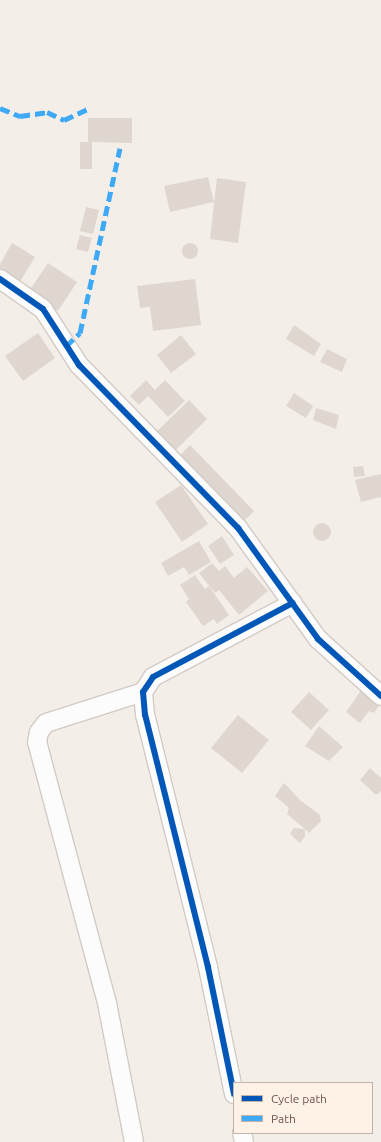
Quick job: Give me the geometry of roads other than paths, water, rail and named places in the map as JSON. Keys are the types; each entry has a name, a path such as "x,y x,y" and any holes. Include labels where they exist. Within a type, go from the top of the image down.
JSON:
{"street":[{"path":"0,279 42,309 79,365 238,528 318,639 381,696"},
{"path":"134,1142 107,1003 37,742 39,732 46,723 143,692 153,677 293,603"},
{"path":"143,692 145,715 208,967 233,1089"}]}
